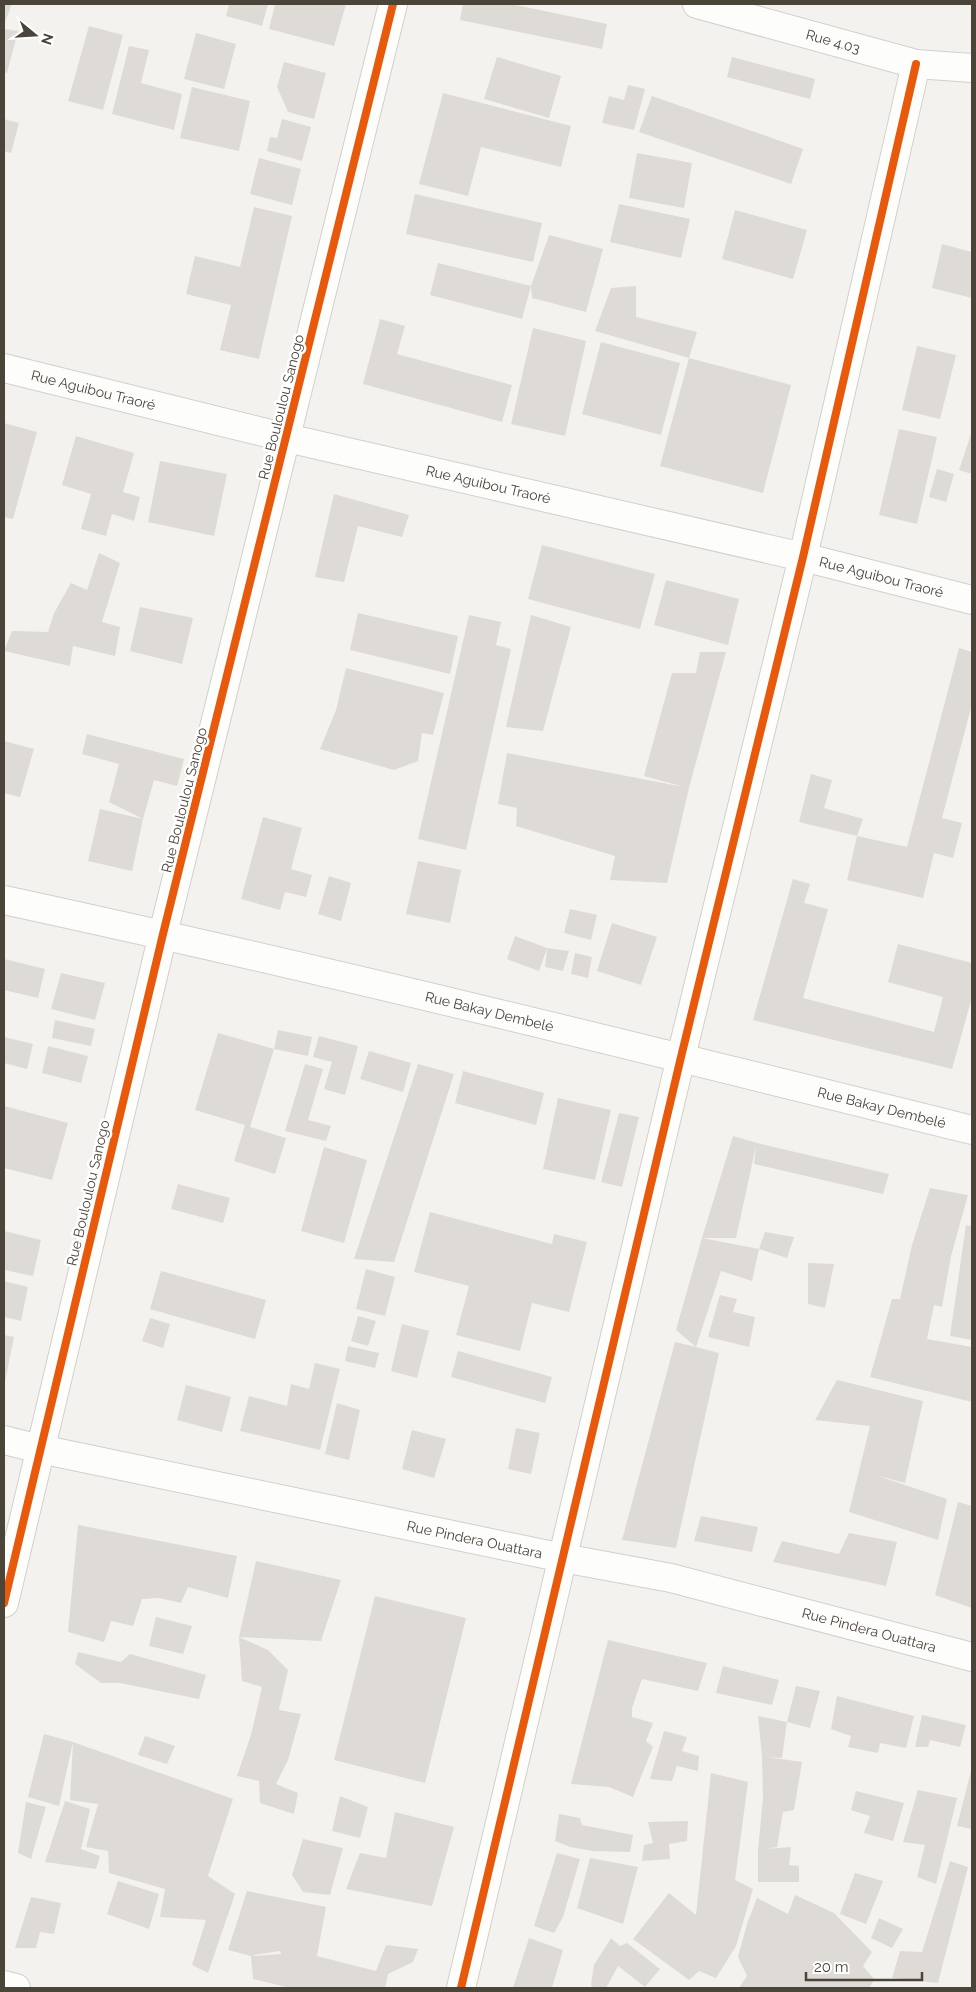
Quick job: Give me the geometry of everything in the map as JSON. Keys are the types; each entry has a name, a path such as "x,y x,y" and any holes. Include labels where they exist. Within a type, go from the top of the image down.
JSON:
{"street":[{"name":"Rue Bouloulou Sanogo","path":"4,1603 163,934 393,4"},
{"name":"Rue 4.03","path":"697,4 916,64 972,68"},
{"path":"461,1988 682,1057 804,557 916,64"},
{"name":"Rue Aguibou Traoré","path":"4,368 287,438 804,557 972,600"},
{"name":"Rue Bakay Dembelé","path":"4,900 163,934 682,1057 972,1130"},
{"name":"Rue Pindera Ouattara","path":"4,1440 563,1558 671,1578 972,1657"},
{"path":"4,1985 16,1988"}],"building":[{"path":"4,4 12,4 4,24"},
{"path":"229,4 268,4 262,26 226,16"},
{"path":"275,4 346,4 334,46 269,29"},
{"path":"463,4 511,4 607,24 602,49 460,20"},
{"path":"89,26 123,35 103,110 68,101"},
{"path":"4,29 18,31 7,73 4,72"},
{"path":"196,33 236,44 224,89 184,79"},
{"path":"129,46 149,50 141,83 182,94 174,130 112,114"},
{"path":"497,57 561,76 549,118 484,99"},
{"path":"732,57 815,79 810,99 727,77"},
{"path":"284,62 326,73 314,119 288,112 277,87"},
{"path":"628,85 645,89 634,130 602,123 609,96 624,100"},
{"path":"192,87 250,101 239,151 180,138"},
{"path":"443,93 571,126 561,167 481,147 468,196 419,184"},
{"path":"652,96 803,149 791,184 639,132"},
{"path":"4,119 19,123 11,153 4,151"},
{"path":"282,119 311,127 302,161 267,151 270,137 277,138"},
{"path":"637,153 692,163 684,208 629,198"},
{"path":"259,158 301,169 292,205 250,194"},
{"path":"415,194 542,223 533,262 406,234"},
{"path":"619,204 690,219 681,258 610,242"},
{"path":"254,207 292,216 259,359 220,350 231,305 186,294 195,256 240,267"},
{"path":"735,210 807,230 793,279 722,259"},
{"path":"549,235 603,249 586,312 532,298 531,286"},
{"path":"942,244 972,252 972,298 932,288"},
{"path":"438,263 531,286 522,319 430,295"},
{"path":"636,286 636,317 697,332 689,358 595,331 611,288"},
{"path":"380,319 405,326 397,354 512,385 502,422 363,384"},
{"path":"533,328 586,341 565,436 511,424"},
{"path":"601,342 680,363 661,435 582,414"},
{"path":"917,346 956,355 940,419 902,410"},
{"path":"689,358 791,385 763,493 660,466"},
{"path":"4,423 37,432 13,519 4,517"},
{"path":"899,429 937,437 917,524 879,515"},
{"path":"972,431 972,474 959,470"},
{"path":"76,436 134,453 123,492 140,497 134,521 112,514 106,536 81,529 91,494 62,485"},
{"path":"160,461 227,474 214,536 148,522"},
{"path":"937,469 954,474 946,502 929,497"},
{"path":"334,494 409,515 402,537 358,526 344,582 315,577"},
{"path":"542,545 655,574 640,629 528,599"},
{"path":"99,553 120,563 102,622 120,627 115,656 73,646 70,666 4,651 12,631 48,632 54,613 71,583 87,590"},
{"path":"666,580 739,599 728,645 654,625"},
{"path":"140,607 193,618 182,664 130,651"},
{"path":"358,613 458,636 450,674 350,650"},
{"path":"469,615 501,622 496,645 511,649 466,850 418,839"},
{"path":"531,615 571,627 543,731 506,727"},
{"path":"959,648 972,652 972,704 942,818 962,823 953,858 934,853 923,898 847,880 857,836 907,847"},
{"path":"700,652 726,652 689,788 667,883 610,880 615,856 516,826 517,808 498,804 507,753 684,787 644,776 672,673 696,673"},
{"path":"346,668 444,693 433,735 422,733 418,761 394,770 320,749 336,710"},
{"path":"87,734 184,759 177,786 154,780 143,819 109,802 119,764 82,754"},
{"path":"4,741 34,749 20,797 4,793"},
{"path":"811,774 832,780 824,808 863,819 857,836 799,822"},
{"path":"100,809 143,819 132,871 88,861"},
{"path":"263,817 302,828 291,869 312,875 306,897 285,892 280,910 241,899"},
{"path":"418,861 461,870 450,923 406,914"},
{"path":"329,876 351,883 341,921 318,914"},
{"path":"793,879 810,884 804,903 828,909 803,998 934,1032 943,997 888,982 898,944 972,963 972,997 952,1069 753,1020"},
{"path":"570,909 597,915 591,940 564,933"},
{"path":"612,923 657,937 641,985 597,971"},
{"path":"515,936 547,948 539,971 507,959"},
{"path":"547,948 569,951 563,971 545,967"},
{"path":"575,953 592,957 588,978 571,974"},
{"path":"4,959 45,969 38,998 4,990"},
{"path":"61,973 105,983 95,1020 51,1009"},
{"path":"55,1020 95,1029 91,1046 52,1038"},
{"path":"278,1030 312,1037 308,1056 274,1049"},
{"path":"218,1033 274,1049 250,1127 286,1138 275,1174 234,1161 245,1125 195,1110"},
{"path":"319,1036 358,1046 345,1095 324,1089 332,1062 313,1057"},
{"path":"4,1037 33,1044 27,1069 4,1063"},
{"path":"48,1046 88,1056 81,1083 42,1073"},
{"path":"369,1051 411,1063 403,1092 360,1079"},
{"path":"305,1064 323,1069 308,1120 331,1126 326,1141 285,1131"},
{"path":"418,1064 454,1074 394,1262 354,1259"},
{"path":"463,1071 544,1093 536,1125 455,1103"},
{"path":"558,1098 611,1110 595,1180 543,1169"},
{"path":"4,1106 68,1123 52,1180 4,1168"},
{"path":"619,1113 639,1117 622,1187 601,1182"},
{"path":"733,1136 889,1174 883,1194 754,1164 756,1146 736,1238 702,1238"},
{"path":"324,1147 367,1160 344,1243 301,1231"},
{"path":"178,1184 230,1198 223,1223 171,1209"},
{"path":"930,1188 968,1195 951,1256 942,1307 934,1305 927,1339 972,1347 972,1402 870,1377 892,1299 900,1299 912,1245"},
{"path":"430,1212 552,1244 554,1234 587,1242 569,1312 532,1303 520,1351 456,1335 469,1286 414,1272"},
{"path":"966,1225 972,1226 972,1340 950,1336"},
{"path":"4,1231 41,1240 33,1276 4,1270"},
{"path":"765,1232 794,1237 787,1258 759,1249"},
{"path":"702,1238 759,1249 752,1281 721,1271 696,1347 676,1330"},
{"path":"808,1263 834,1264 825,1308 808,1304"},
{"path":"366,1269 395,1277 385,1316 356,1309"},
{"path":"161,1271 266,1300 255,1339 150,1309"},
{"path":"4,1281 28,1287 21,1321 4,1317"},
{"path":"720,1295 737,1299 733,1312 755,1317 749,1347 708,1337"},
{"path":"358,1316 376,1321 368,1346 351,1341"},
{"path":"150,1318 170,1324 163,1348 142,1341"},
{"path":"402,1324 429,1331 417,1378 391,1371"},
{"path":"4,1335 14,1337 5,1382 4,1381"},
{"path":"675,1342 719,1353 676,1548 622,1540"},
{"path":"348,1346 379,1353 375,1368 345,1361"},
{"path":"458,1351 552,1377 545,1403 451,1377"},
{"path":"315,1363 340,1369 320,1450 240,1431 249,1396 287,1406 291,1384 309,1389"},
{"path":"837,1380 923,1401 905,1483 875,1475 947,1499 938,1540 849,1512 870,1426 815,1420"},
{"path":"186,1385 231,1397 222,1432 177,1420"},
{"path":"337,1403 360,1410 349,1460 325,1454"},
{"path":"516,1428 540,1433 531,1474 508,1469"},
{"path":"412,1430 446,1439 434,1478 402,1469"},
{"path":"958,1502 972,1506 972,1608 935,1595"},
{"path":"701,1516 758,1527 752,1552 694,1541"},
{"path":"78,1525 237,1556 228,1598 188,1587 181,1603 159,1598 142,1599 133,1626 111,1621 104,1642 68,1632"},
{"path":"849,1533 897,1542 886,1586 773,1562 782,1541 839,1554"},
{"path":"256,1561 341,1580 321,1641 239,1637"},
{"path":"375,1596 466,1618 425,1783 334,1760"},
{"path":"156,1617 192,1626 183,1654 149,1646"},
{"path":"239,1637 268,1650 288,1670 279,1710 301,1714 288,1760 276,1784 298,1793 294,1814 260,1803 259,1781 237,1776 251,1735 262,1687 242,1681"},
{"path":"608,1640 707,1663 698,1691 642,1679 632,1708 632,1717 653,1723 646,1741 653,1747 633,1797 609,1787 571,1784"},
{"path":"78,1652 121,1662 130,1654 206,1675 199,1699 120,1683 101,1683 75,1664"},
{"path":"723,1666 779,1680 772,1705 716,1693"},
{"path":"796,1686 820,1691 810,1728 787,1722"},
{"path":"837,1696 914,1716 906,1748 880,1743 878,1753 848,1747 851,1736 831,1729"},
{"path":"922,1715 966,1725 960,1747 930,1740 928,1747 915,1747"},
{"path":"758,1716 787,1722 782,1758 767,1757 802,1762 794,1810 783,1812 777,1847 765,1849 791,1847 789,1865 799,1866 799,1882 758,1882 758,1850 763,1798 762,1756"},
{"path":"664,1731 687,1737 682,1751 699,1756 698,1771 677,1766 672,1781 650,1779"},
{"path":"44,1734 73,1742 59,1806 28,1797"},
{"path":"145,1736 175,1746 167,1764 138,1755"},
{"path":"73,1742 233,1799 208,1876 235,1894 208,1973 192,1965 206,1920 160,1917 165,1889 109,1873 108,1851 86,1847 98,1804 70,1800"},
{"path":"972,1767 972,1829 957,1826"},
{"path":"711,1773 748,1782 735,1880 753,1889 736,1946 716,1978 699,1971 689,1980 633,1939 669,1893 696,1915"},
{"path":"918,1790 957,1798 936,1884 917,1877 925,1845 903,1842"},
{"path":"856,1791 904,1803 893,1841 864,1833 870,1816 851,1810"},
{"path":"340,1796 368,1807 360,1838 332,1831"},
{"path":"65,1801 90,1809 81,1849 100,1856 96,1869 45,1862"},
{"path":"26,1802 46,1807 31,1859 18,1853"},
{"path":"395,1812 454,1827 432,1906 346,1889 360,1853 386,1858"},
{"path":"559,1814 580,1818 582,1825 633,1835 630,1852 593,1851 570,1847 555,1841"},
{"path":"688,1821 687,1841 669,1844 670,1859 642,1861 644,1845 653,1843 648,1822"},
{"path":"303,1839 343,1848 330,1895 303,1892 292,1875"},
{"path":"557,1853 580,1859 563,1917 554,1933 534,1926"},
{"path":"590,1858 638,1867 623,1924 577,1908"},
{"path":"950,1861 968,1867 938,1983 892,1978 900,1951 922,1952"},
{"path":"855,1873 883,1881 866,1924 840,1914"},
{"path":"118,1881 159,1894 149,1929 107,1914"},
{"path":"247,1891 326,1907 317,1956 376,1971 386,1945 418,1949 413,1962 388,1974 385,1988 290,1988 253,1979 251,1956 228,1950","holes":["280,1951 281,1954 254,1956"]},
{"path":"795,1895 834,1913 872,1952 863,1966 874,1979 871,1988 739,1988 747,1976 738,1957 747,1924 757,1898 788,1914"},
{"path":"31,1897 61,1903 54,1934 40,1932 36,1948 15,1948"},
{"path":"879,1918 903,1929 892,1948 871,1938"},
{"path":"529,1938 563,1950 552,1988 513,1988"},
{"path":"611,1938 620,1946 627,1943 660,1969 645,1987 618,1966 606,1988 594,1988 591,1985 594,1965"}],"cycle path":[{"path":"4,1603 163,934 393,4"},
{"path":"461,1988 681,1057 803,557 916,64"}]}
